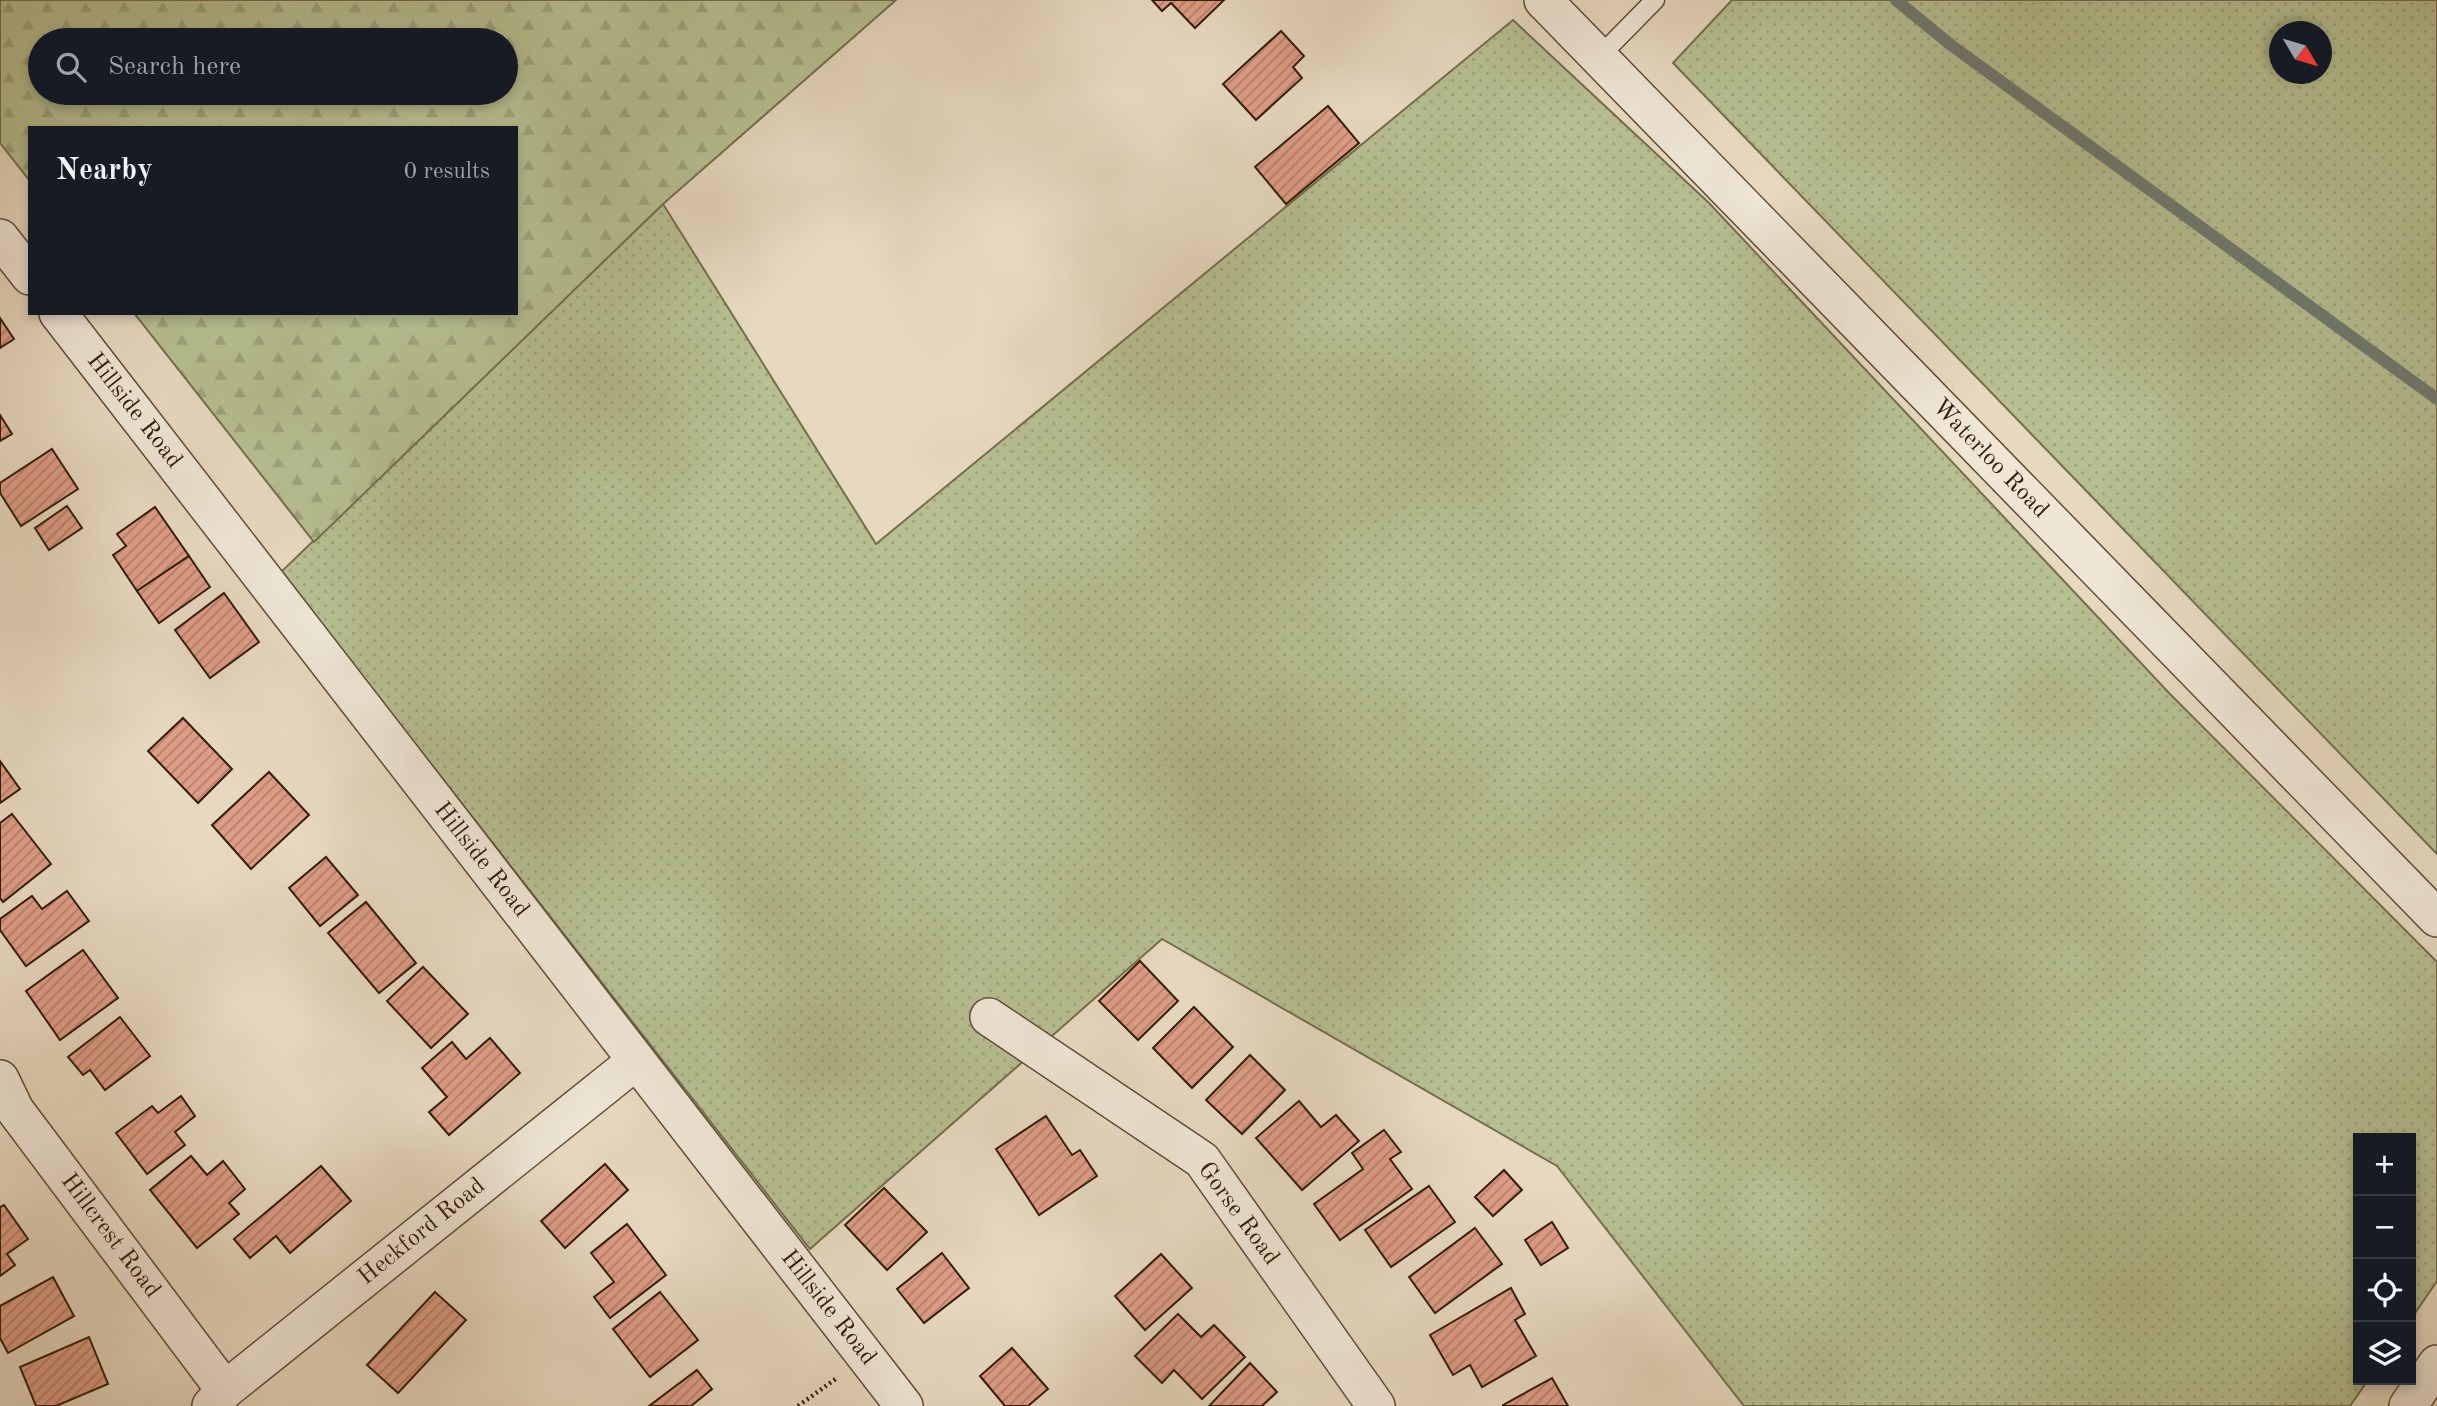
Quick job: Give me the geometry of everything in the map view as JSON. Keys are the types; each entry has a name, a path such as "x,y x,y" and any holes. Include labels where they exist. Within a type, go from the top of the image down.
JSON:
{"street":[{"name":"Waterloo Road","path":"1543,0 2437,918"},
{"path":"0,238 28,273"},
{"name":"Hillside Road","path":"60,315 904,1406"},
{"name":"Gorse Road","path":"989,1017 1202,1160 1376,1406"},
{"name":"Heckford Road","path":"218,1398 636,1061"},
{"name":"Hillcrest Road","path":"0,1079 15,1110 218,1398"},
{"path":"2408,1406 2437,1364"}],"lane":[{"path":"1599,58 1655,0"}],"path":[{"path":"797,1406 866,1357"}],"green space":[{"path":"0,0 896,0 663,204 314,542 136,315 518,315 518,126 28,126 28,178 0,143"},
{"path":"1732,0 2437,0 2437,854 1673,63"},
{"path":"1513,20 1709,203 2170,694 2437,962 2437,1281 2416,1312 2416,1133 2353,1133 2353,1385 2365,1385 2350,1406 1744,1406 1557,1166 1162,939 810,1249 281,572 663,204 876,544"}],"building":[{"path":"1152,0 1224,0 1195,28 1171,3 1162,11"},
{"path":"1281,31 1304,56 1293,67 1302,78 1256,120 1223,84"},
{"path":"1328,106 1359,143 1286,204 1255,167"},
{"path":"0,318 14,339 0,348"},
{"path":"0,415 12,434 0,441"},
{"path":"52,449 78,489 21,526 0,493 0,483"},
{"path":"67,506 82,528 49,550 35,528"},
{"path":"155,507 189,556 137,591 113,555 126,546 117,534"},
{"path":"189,556 210,587 159,623 137,591"},
{"path":"224,593 259,642 210,678 175,630"},
{"path":"183,718 232,769 198,803 148,751"},
{"path":"0,761 20,789 0,803"},
{"path":"269,772 309,815 251,869 212,825"},
{"path":"12,814 51,864 3,902 0,898 0,823"},
{"path":"326,857 358,895 320,926 289,888"},
{"path":"67,891 89,921 26,966 0,930 0,919 32,896 42,909"},
{"path":"366,902 416,963 379,993 328,933"},
{"path":"83,950 118,998 60,1040 26,991"},
{"path":"1140,961 1178,1001 1138,1040 1099,1001"},
{"path":"423,967 468,1014 431,1048 387,1001"},
{"path":"1194,1007 1233,1047 1192,1088 1153,1048"},
{"path":"120,1017 150,1056 105,1090 90,1070 83,1075 68,1057"},
{"path":"490,1038 520,1073 449,1135 429,1112 447,1097 422,1068 452,1042 466,1059"},
{"path":"1250,1055 1285,1090 1242,1134 1206,1100"},
{"path":"181,1096 195,1116 175,1132 185,1145 147,1174 116,1133 152,1106 158,1113"},
{"path":"1299,1101 1321,1127 1336,1115 1359,1141 1302,1190 1256,1138"},
{"path":"1046,1116 1072,1155 1080,1150 1097,1176 1039,1215 996,1149"},
{"path":"1384,1130 1401,1152 1390,1159 1412,1189 1340,1240 1314,1204 1363,1169 1352,1153"},
{"path":"191,1156 207,1175 223,1161 245,1189 229,1203 239,1214 197,1248 150,1190"},
{"path":"605,1164 628,1190 565,1248 541,1221"},
{"path":"321,1166 351,1201 290,1253 276,1236 250,1258 234,1239"},
{"path":"1504,1170 1522,1190 1493,1216 1475,1197"},
{"path":"1429,1186 1455,1222 1391,1267 1365,1230"},
{"path":"884,1188 927,1232 887,1270 845,1225"},
{"path":"4,1205 28,1239 7,1254 15,1265 0,1276 0,1207"},
{"path":"1552,1222 1568,1248 1541,1265 1525,1240"},
{"path":"627,1224 666,1275 610,1318 594,1297 614,1282 591,1253"},
{"path":"1475,1228 1502,1264 1435,1313 1409,1277"},
{"path":"942,1253 969,1288 924,1323 897,1289"},
{"path":"1161,1254 1192,1288 1145,1330 1115,1296"},
{"path":"53,1277 74,1316 8,1353 0,1338 0,1306"},
{"path":"1511,1288 1525,1314 1515,1320 1536,1356 1482,1387 1470,1365 1453,1375 1430,1335"},
{"path":"435,1292 466,1320 398,1393 367,1365"},
{"path":"660,1292 698,1340 650,1377 613,1329"},
{"path":"1178,1314 1201,1337 1214,1325 1245,1357 1202,1399 1174,1370 1162,1383 1135,1356"},
{"path":"89,1337 108,1384 56,1406 36,1406 20,1367"},
{"path":"1012,1348 1048,1389 1028,1406 1005,1406 980,1376"},
{"path":"1250,1363 1277,1392 1262,1406 1209,1406"},
{"path":"697,1370 712,1389 691,1406 649,1406"},
{"path":"1552,1378 1568,1406 1503,1406 1503,1405"}],"waterway":[{"path":"1896,0 1951,45 2437,399"}]}
